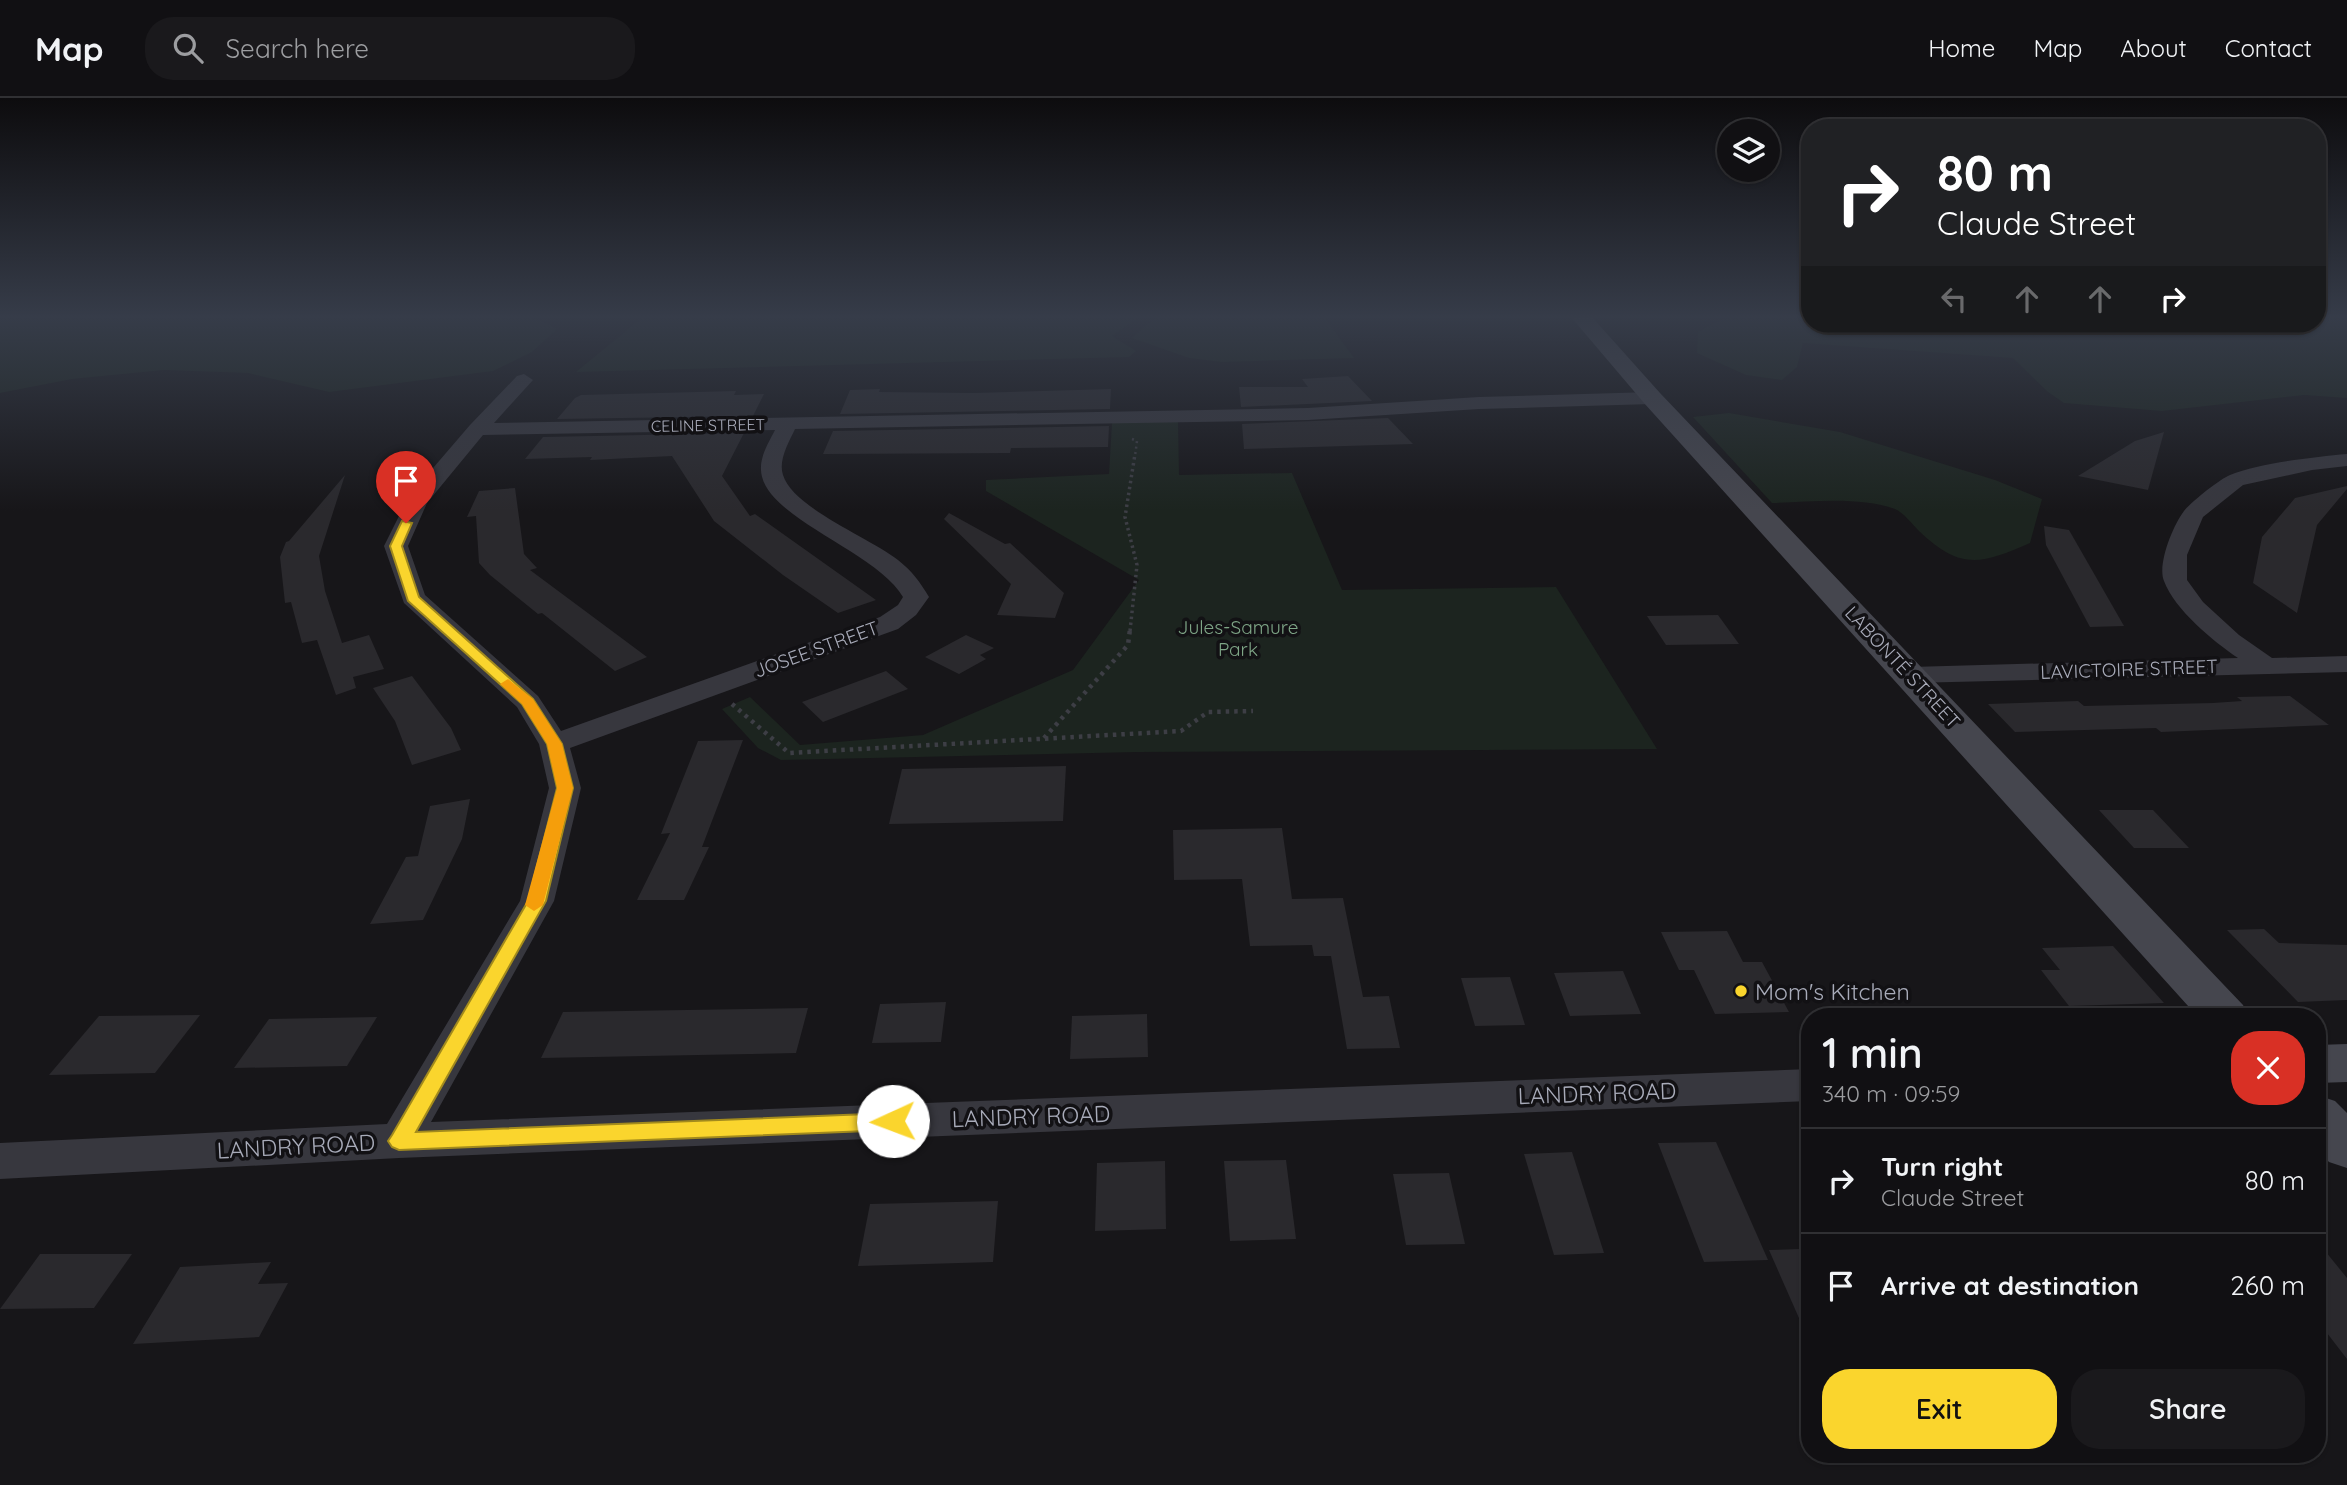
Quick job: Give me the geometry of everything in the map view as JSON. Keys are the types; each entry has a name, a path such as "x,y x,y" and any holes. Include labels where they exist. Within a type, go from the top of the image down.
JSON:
{"street":[{"path":"399,1141 537,901 565,788 554,744 527,702 413,598 396,546 417,500 477,429 522,382"},
{"name":"LABONTÉ STREET","path":"1638,382 2218,1008"},
{"name":"CELINE STREET","path":"477,429 1308,414 1479,403 1652,398"},
{"name":"JOSEE STREET","path":"554,744 889,623 907,610 916,597 912,584 780,492 771,474 774,452 788,424"},
{"path":"2265,665 2230,641 2194,607 2175,580 2175,555 2193,514 2236,480 2312,464 2347,460"},
{"name":"LAVICTOIRE STREET","path":"1911,676 2347,664"},
{"path":"2326,1064 2347,1063"},
{"name":"LANDRY ROAD","path":"0,1161 399,1141 1801,1085"},
{"path":"2326,1125 2347,1147"}],"path":[{"path":"1043,738 1128,645 1137,565 1125,517 1137,441 1124,436"},
{"path":"713,686 789,753 1181,731 1208,712 1253,711"}],"green space":[{"path":"0,382 58,382 0,393"},
{"path":"285,382 409,382 329,392"},
{"path":"2037,382 2347,382 2347,398 2304,395 2162,411 2064,403"},
{"path":"1729,413 1840,432 1995,480 2042,499 2030,543 1997,556 1971,560 1959,558 1933,544 1895,509 1866,502 1772,503 1693,417"},
{"name":"Jules-Samure Park","path":"1178,421 1179,475 1292,473 1342,590 1556,587 1657,749 1138,752 781,760 758,748 722,709 750,697 800,745 923,735 1073,670 1139,580 986,491 986,480 1109,474 1112,423"}],"building":[{"path":"1304,382 1353,382 1372,401 1241,407 1239,387 1308,387"},
{"path":"880,389 879,392 974,393 1111,389 1110,409 840,414 850,390"},
{"path":"736,391 734,395 764,394 753,416 557,419 575,398 581,395"},
{"path":"1388,418 1413,444 1244,449 1242,424"},
{"path":"1109,426 1108,447 1011,448 1010,453 823,454 833,431"},
{"path":"2164,432 2148,490 2078,476 2135,441"},
{"path":"744,433 722,476 750,516 755,514 876,600 838,613 783,575 714,521 672,456 590,460 592,457 525,459 543,437"},
{"path":"345,475 319,556 325,591 342,643 369,635 384,669 353,677 356,688 336,695 317,640 302,643 291,602 285,603 280,557 286,542"},
{"path":"2347,486 2317,525 2297,613 2253,583 2262,537 2295,498"},
{"path":"515,488 524,554 537,568 530,570 647,657 615,671 542,613 538,614 479,563 476,516 467,517 479,491"},
{"path":"949,513 1005,544 1010,543 1064,593 1055,618 997,615 1011,584 944,519"},
{"path":"2044,526 2069,530 2124,626 2090,627 2046,545"},
{"path":"1718,615 1739,644 1666,645 1647,616"},
{"path":"966,635 994,648 980,655 986,659 959,674 925,657"},
{"path":"886,671 908,689 823,722 802,702"},
{"path":"412,676 451,728 461,750 412,765 395,721 373,688"},
{"path":"2290,696 2329,725 2161,732 2156,728 2015,732 1988,704 2078,701 2084,706 2213,703 2242,701 2237,697"},
{"path":"743,740 702,847 709,847 684,900 637,900 670,833 661,834 698,741"},
{"path":"1066,766 1063,821 889,824 902,769"},
{"path":"470,799 462,839 423,920 370,924 406,857 418,856 430,806"},
{"path":"2099,810 2153,810 2189,848 2134,848"},
{"path":"1282,828 1292,899 1343,898 1363,997 1389,996 1400,1048 1347,1049 1331,956 1314,956 1312,945 1250,946 1242,879 1174,880 1173,830"},
{"path":"2264,929 2279,943 2347,945 2347,1000 2298,1002 2227,930"},
{"name":"Mom's Kitchen","path":"1727,931 1743,962 1762,962 1789,1012 1715,1014 1694,970 1679,970 1661,932"},
{"path":"2113,946 2164,1003 2069,1006 2041,970 2060,970 2042,948"},
{"path":"1623,971 1641,1014 1570,1016 1554,973"},
{"path":"1510,977 1525,1025 1475,1026 1461,978"},
{"path":"946,1002 941,1042 872,1043 880,1004"},
{"path":"808,1008 796,1053 541,1058 563,1012"},
{"path":"1147,1014 1148,1057 1070,1059 1072,1016"},
{"path":"200,1015 155,1073 49,1075 99,1016"},
{"path":"377,1017 347,1066 234,1068 269,1019"},
{"path":"1716,1142 1768,1260 1704,1262 1658,1143"},
{"path":"1572,1152 1604,1253 1554,1255 1524,1154"},
{"path":"1286,1160 1296,1239 1230,1241 1224,1161"},
{"path":"1165,1161 1166,1229 1095,1231 1097,1163"},
{"path":"1449,1173 1465,1244 1406,1245 1393,1174"},
{"path":"998,1201 993,1262 858,1266 870,1204"},
{"path":"1769,1250 1801,1251 1801,1323"},
{"path":"2326,1252 2347,1278 2347,1359 2326,1332"},
{"path":"40,1254 132,1254 94,1308 0,1309"},
{"path":"271,1262 258,1284 288,1283 259,1337 133,1344 180,1267"}],"slow traffic":[{"path":"508,684 527,702 554,744 565,788 534,905"}],"place":[{"name":"Mom's Kitchen","path":"1741,991"}],"route":[{"path":"406,523 396,546 413,598 527,702 554,744 565,788 537,901 399,1141 893,1121"}]}
